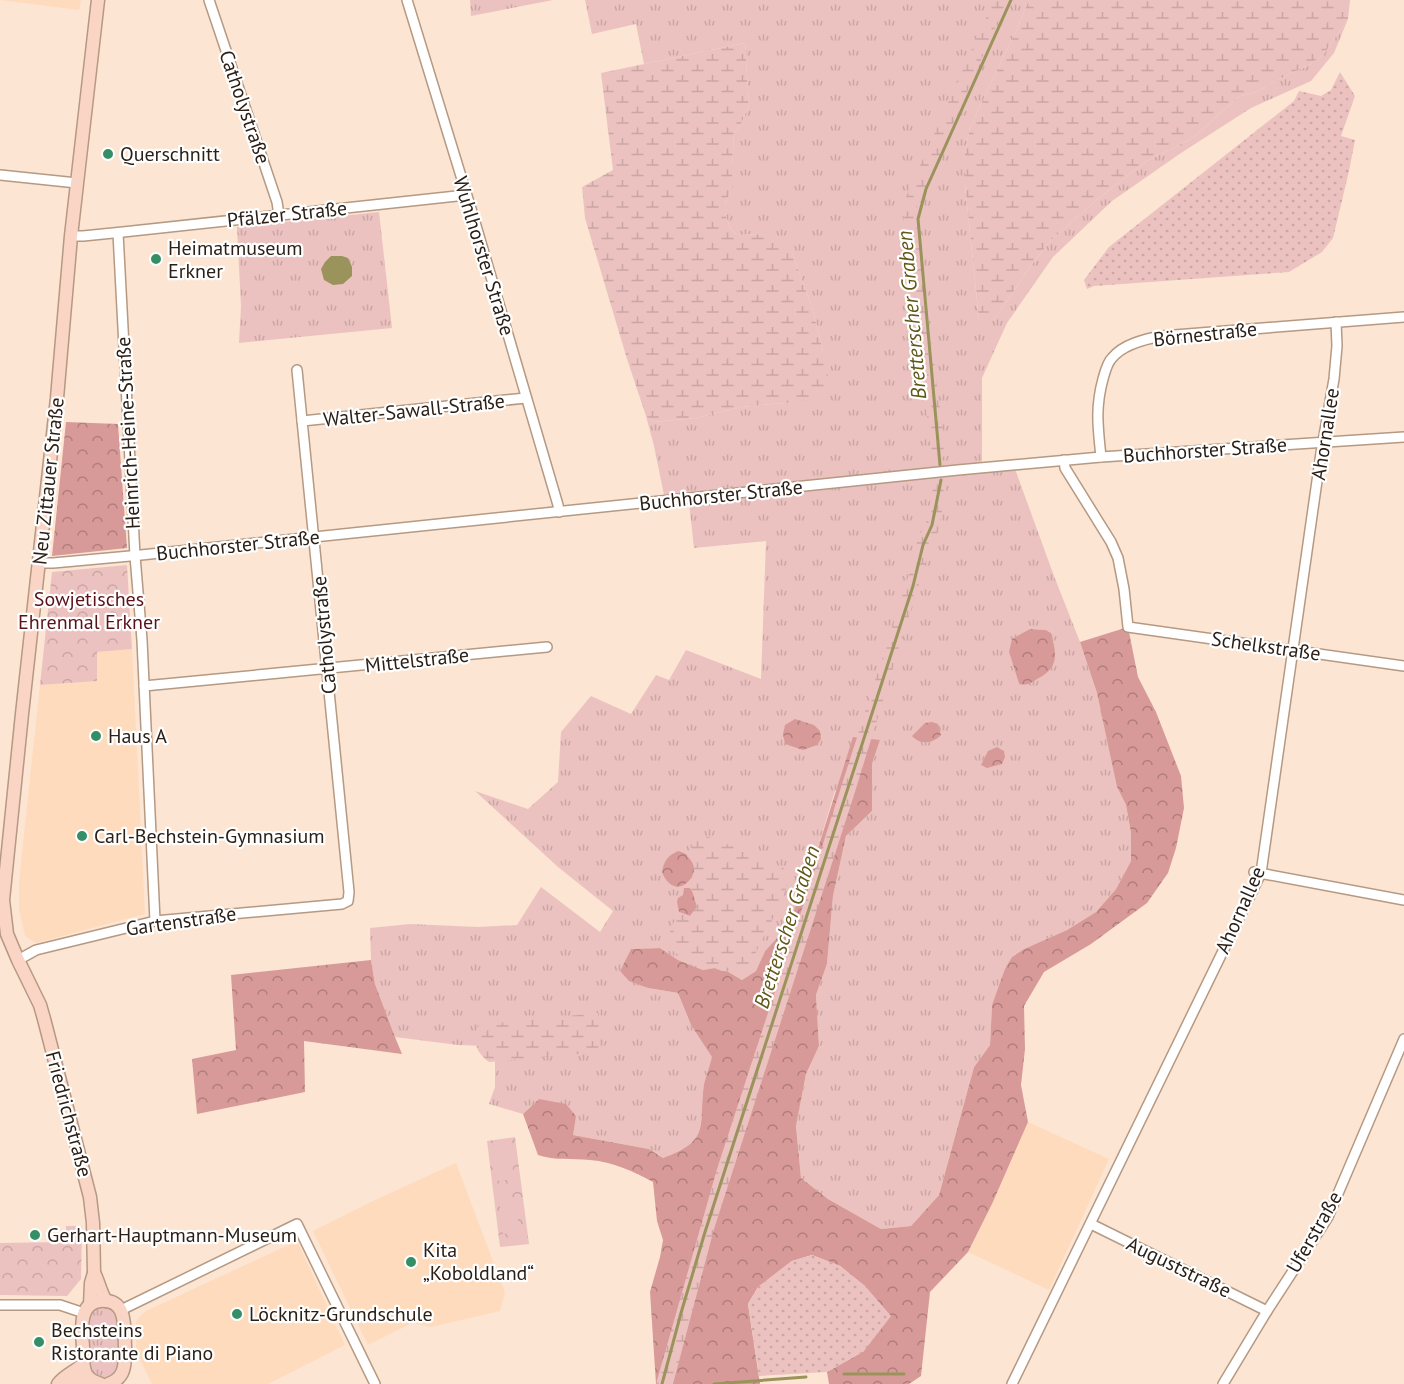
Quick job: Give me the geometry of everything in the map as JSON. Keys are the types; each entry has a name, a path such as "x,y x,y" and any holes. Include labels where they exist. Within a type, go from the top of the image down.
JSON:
{"main road":[{"name":"Neu Zittauer Straße","path":"18,960 2,921 4,891 57,398 71,236 98,0"},
{"name":"Friedrichstraße","path":"18,960 45,1020 91,1202 94,1273 91,1297 82,1322 83,1364"},
{"name":"Friedrichstraße","path":"94,1273 106,1301"},
{"path":"87,1309 98,1301 106,1301 115,1304 121,1310 124,1322 125,1364 115,1382"},
{"path":"83,1364 85,1373 96,1382"},
{"path":"58,1384 83,1364"},
{"path":"70,1384 84,1380 96,1382"}],"street":[{"name":"Catholystraße","path":"209,0 277,202 279,215"},
{"name":"Wuhlhorster Straße","path":"407,0 559,512"},
{"path":"0,175 77,183"},
{"name":"Pfälzer Straße","path":"71,236 118,233 466,195"},
{"name":"Heinrich-Heine-Straße","path":"118,233 135,556 142,640 155,921"},
{"name":"Börnestraße","path":"1101,457 1097,415 1100,390 1111,358 1126,347 1162,336 1404,317"},
{"name":"Ahornallee","path":"1012,1384 1091,1224 1257,873 1334,379 1337,346 1336,322"},
{"name":"Catholystraße","path":"297,370 343,821 348,901"},
{"name":"Walter-Sawall-Straße","path":"302,421 526,398"},
{"name":"Buchhorster Straße","path":"39,563 135,556 952,470 1101,457 1404,437"},
{"name":"Schelkstraße","path":"1064,460 1065,468 1111,542 1118,558 1128,627 1404,666"},
{"name":"Mittelstraße","path":"144,686 547,647"},
{"path":"1257,873 1404,900"},
{"name":"Gartenstraße","path":"18,960 36,951 155,921 342,904 348,901"},
{"name":"Uferstraße","path":"1223,1384 1328,1217 1404,1039"},
{"path":"121,1310 297,1224 375,1384"},
{"name":"Auguststraße","path":"1091,1224 1267,1311"},
{"path":"0,1305 60,1305 87,1309"}],"shaded area":[{"path":"0,0 81,0 79,10"},
{"path":"331,256 348,258 352,267 352,276 343,284 333,285 324,280 321,269"},
{"name":"Carl-Bechstein-Gymnasium","path":"132,649 145,914 36,943 25,936 19,909 19,882 40,685 96,681 97,652"},
{"path":"1028,1122 1109,1159 1049,1290 968,1252"},
{"name":"Kita „Koboldland“","path":"456,1163 505,1293 500,1311 431,1327 412,1323 368,1345 313,1231"},
{"name":"Löcknitz-Grundschule","path":"297,1241 345,1345 268,1384 152,1384 136,1351 136,1322 139,1317 146,1311"}],"green space":[{"path":"470,0 553,0 471,16"},
{"path":"585,0 1029,0 970,127 965,153 965,185 979,320 993,320 1051,240 1094,202 1145,162 1193,138 1238,97 1256,92 1308,66 1324,54 1348,19 1334,53 1311,81 1251,108 1181,153 1112,201 1053,257 1007,323 982,378 982,468 1015,469 1097,693 1117,787 1126,805 1131,833 1131,861 1116,889 1096,912 1067,930 1024,949 1012,957 992,1005 990,1045 974,1067 939,1195 911,1226 881,1229 828,1199 801,1178 796,1125 806,1074 819,1046 816,995 827,964 833,896 846,836 872,811 872,764 880,740 835,791 812,867 787,927 765,951 756,971 742,980 720,967 703,970 678,960 660,948 631,949 620,971 648,988 678,993 691,1025 713,1057 704,1084 700,1130 689,1145 679,1151 663,1158 649,1149 573,1135 539,1099 523,1114 489,1104 495,1087 495,1055 487,1046 458,1045 395,1037 375,984 371,960 370,928 410,924 478,927 517,925 541,887 600,932 613,911 558,867 475,791 528,809 558,782 561,732 591,696 631,714 656,675 669,680 686,650 761,679 766,541 694,548 688,493 664,495 646,416 653,422 697,418 741,407 784,403 823,351 812,307 792,253 763,234 737,235 730,228 725,213 725,204 732,188 734,133 740,126 749,105 745,43 644,64 636,24 592,34","holes":["1030,629 1046,630 1051,633 1019,684 1009,652"]},
{"name":"Bretterscher Graben","path":"994,0 1007,0 915,212 946,456 932,459 902,206"},
{"path":"1029,0 1350,0 1348,19 1324,54 1308,66 1256,92 1238,97 1193,138 1145,162 1094,202 1051,240 993,320 985,326 979,320 965,185 965,153 970,127"},
{"path":"745,43 749,105 740,126 734,133 732,188 725,204 725,213 730,228 737,235 763,234 779,240 792,253 812,307 831,391 821,398 741,407 697,418 653,422 646,416 627,359 585,218 582,187 613,170 601,73"},
{"path":"1340,72 1355,96 1341,136 1355,140 1333,238 1322,252 1289,272 1094,286 1087,289 1084,280 1109,247 1294,101 1299,91 1321,96 1331,90"},
{"path":"379,212 392,328 239,343 241,306 237,227"},
{"path":"66,422 118,424 127,548 52,556"},
{"path":"934,484 946,484 939,530 930,548 854,795 714,1229 673,1384 656,1384 717,1169 910,571 918,538 926,524"},
{"name":"Sowjetisches Ehrenmal Erkner","path":"127,565 132,649 97,652 97,681 40,685 52,572"},
{"path":"1128,627 1138,677 1156,712 1181,776 1184,808 1176,848 1168,873 1147,903 1091,944 1044,972 1024,1006 1025,1049 1021,1085 1028,1122 968,1252 930,1292 921,1376 909,1384 829,1384 827,1372 864,1351 866,1287 840,1266 812,1255 792,1261 758,1287 748,1304 760,1384 656,1384 650,1292 663,1240 657,1221 653,1182 607,1163 538,1155 523,1114 539,1099 566,1104 576,1116 573,1135 649,1149 663,1158 689,1145 696,1138 700,1130 704,1084 712,1057 691,1025 678,993 648,988 629,981 620,971 631,949 660,948 678,960 703,970 720,967 742,980 756,971 765,951 787,927 812,867 853,737 880,740 872,764 872,811 846,836 833,896 827,964 816,995 819,1046 806,1074 796,1126 801,1178 828,1199 881,1229 911,1226 939,1195 974,1067 990,1045 992,1005 1005,969 1012,957 1024,949 1067,930 1096,912 1116,889 1131,861 1131,833 1126,805 1117,787 1097,693 1080,642"},
{"path":"1030,629 1046,630 1051,633 1055,654 1053,665 1044,675 1031,683 1022,685 1019,684 1009,652 1012,639"},
{"path":"795,719 814,725 820,731 821,739 817,745 803,750 785,744 783,734 785,725"},
{"path":"925,723 938,724 941,735 937,738 930,742 922,742 912,736"},
{"path":"997,747 1004,751 1005,757 1002,764 987,768 981,765 988,751"},
{"path":"704,835 783,868 789,876 775,914 747,970 722,971 679,955 670,949 668,941 671,928 679,912 690,916 697,907 690,888 682,886 690,880 694,872 693,864 687,856 695,840"},
{"path":"678,851 689,856 694,864 694,872 684,885 676,887 669,883 662,872 667,859"},
{"path":"690,887 697,907 690,916 679,912 677,902 678,898 683,895 684,888"},
{"path":"371,960 375,984 402,1054 304,1041 305,1092 197,1114 192,1059 236,1050 231,975"},
{"path":"598,1013 600,1046 593,1052 489,1062 480,1054 476,1046 478,1025"},
{"path":"515,1137 529,1244 500,1247 487,1141"},
{"path":"510,1144 514,1179 498,1181 494,1146"},
{"path":"516,1197 519,1232 503,1234 499,1199"},
{"path":"66,1226 82,1226 81,1279 67,1296 0,1295 0,1243 66,1242"},
{"path":"812,1255 840,1266 866,1287 891,1316 864,1351 827,1372 759,1376 748,1304 758,1287 792,1261"},
{"path":"103,1307 109,1308 117,1316 119,1365 113,1375 103,1380 94,1375 89,1366 88,1331 91,1313"}],"waterway":[{"name":"Bretterscher Graben","path":"940,465 918,219 926,189 1011,0"},
{"name":"Bretterscher Graben","path":"662,1384 705,1232 913,586 923,545 932,525 941,480"},
{"path":"844,1374 904,1374"},
{"path":"714,1384 806,1377"}],"place":[{"name":"Querschnitt","path":"108,154"},
{"name":"Heimatmuseum Erkner","path":"156,259"},
{"name":"Haus A","path":"96,736"},
{"name":"Carl-Bechstein-Gymnasium","path":"82,836"},
{"name":"Gerhart-Hauptmann-Museum","path":"35,1235"},
{"name":"Kita „Koboldland“","path":"411,1262"},
{"name":"Löcknitz-Grundschule","path":"237,1314"},
{"name":"Bechsteins Ristorante di Piano","path":"39,1342"}]}
